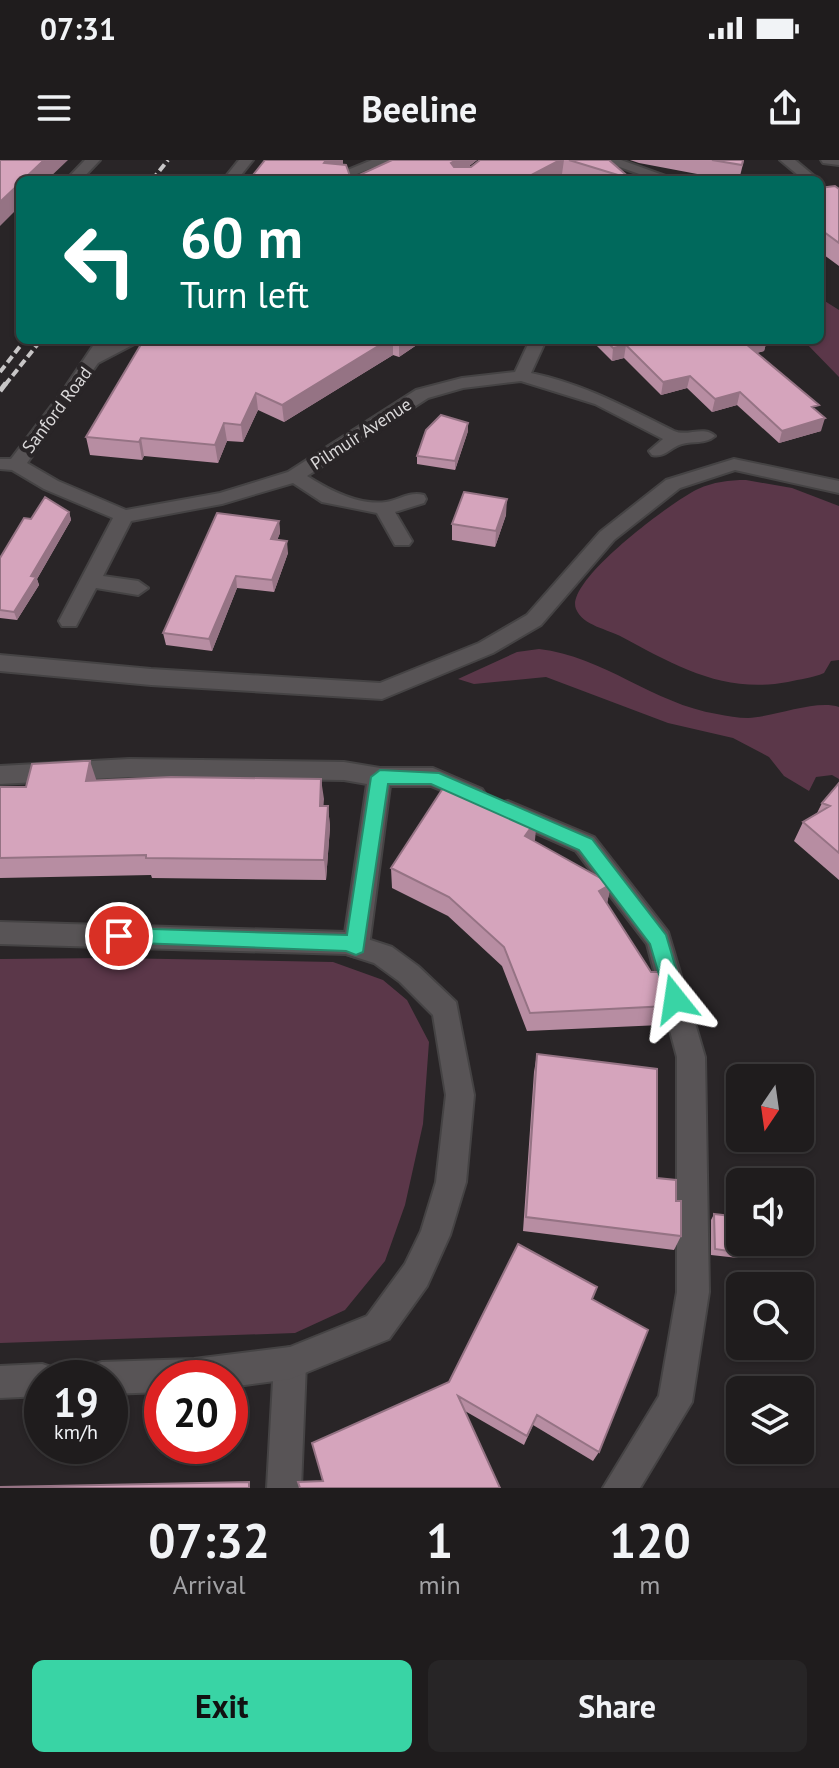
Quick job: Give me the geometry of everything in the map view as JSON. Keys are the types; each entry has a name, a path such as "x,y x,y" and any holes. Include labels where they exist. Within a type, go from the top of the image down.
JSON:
{"street":[{"path":"77,176 93,160"},
{"path":"233,176 246,160"},
{"path":"342,176 385,160"},
{"path":"607,160 658,176"},
{"path":"787,160 807,176"},
{"path":"828,160 839,161"},
{"name":"Sanford Road","path":"8,465 95,359 103,344"},
{"path":"95,359 126,344"},
{"path":"521,376 536,344"},
{"name":"Pilmuir Avenue","path":"124,516 222,498 295,476 368,426 422,394 462,383 521,376 560,383 617,407 675,439"},
{"path":"658,451 675,439 706,436"},
{"path":"0,663 151,677 382,691 486,648 534,620 607,536 673,484 734,464 839,487"},
{"path":"8,465 124,516 93,581 69,621"},
{"name":"Pilmuir Avenue","path":"295,476 329,498 384,509 417,499"},
{"path":"384,509 402,541"},
{"path":"93,581 138,588"},
{"path":"0,775 129,768 344,771 380,777 433,777 585,844 659,940 691,1057 693,1292 675,1402 620,1488"},
{"path":"356,946 380,777"},
{"path":"0,933 346,943 383,955 409,974 446,1010 460,1095 451,1182 435,1235 416,1275 378,1328 290,1363 194,1375 128,1377"},
{"path":"284,1488 290,1363"},
{"path":"0,1382 24,1381"}],"shaded area":[{"path":"824,301 839,310 839,377 807,344 824,344"},
{"path":"746,480 792,488 839,506 839,660 831,661 824,673 765,685 722,681 681,667 579,615 577,596 587,580 646,524 698,489 721,482"},
{"path":"539,649 585,661 672,701 721,715 748,718 819,705 839,707 839,779 832,775 816,777 809,791 784,776 769,757 733,738 668,723 546,677 474,684 458,679 517,652"},
{"path":"0,959 333,962 383,980 407,1000 429,1042 423,1124 405,1205 385,1261 345,1310 295,1333 0,1343"}],"building":[{"path":"0,160 44,160 27,176 16,176 16,187 0,202"},
{"path":"265,160 326,160 324,163 346,165 350,176 252,176"},
{"path":"392,160 456,160 451,163 454,167 471,167 480,160 560,160 530,176 357,176"},
{"path":"569,160 609,160 628,176"},
{"path":"712,160 743,160 742,165"},
{"path":"835,186 839,189 839,243 824,232 824,187"},
{"path":"141,344 381,344 282,405 256,393 241,425 224,423 215,445 141,438 139,442 86,437"},
{"path":"609,344 746,344 819,405 812,407 825,418 782,431 740,392 715,399 690,376 663,382 626,345 613,348"},
{"path":"441,415 468,423 455,461 417,456 426,430"},
{"path":"464,492 507,499 496,531 452,524"},
{"path":"45,497 69,512 31,576 36,577 14,612 0,610 0,558 24,518 31,519"},
{"path":"217,513 279,521 271,539 287,541 272,580 236,576 209,639 163,633"},
{"path":"90,761 86,781 171,777 321,779 320,806 328,806 324,860 146,858 146,855 0,858 0,787 26,787 32,764"},
{"path":"449,779 537,819 525,836 611,884 599,891 651,972 659,972 668,1006 530,1013 504,947 449,897 391,868"},
{"path":"839,783 839,853 803,822 830,806 822,803"},
{"path":"537,1054 657,1069 657,1178 676,1180 676,1201 681,1201 681,1236 526,1217"},
{"path":"714,1214 726,1215 726,1251 715,1249"},
{"path":"518,1244 597,1287 592,1299 648,1330 599,1452 537,1415 527,1436 458,1396 500,1488 300,1488 298,1482 323,1481 312,1443 449,1382"},
{"path":"249,1482 249,1488 0,1488 0,1487"}],"railway":[{"path":"155,176 168,160"},
{"path":"0,372 22,344"},
{"path":"5,385 38,344"},
{"path":"0,391 6,383"}],"route":[{"path":"119,936 346,943 356,946 380,777 433,777 585,844 659,940 675,999"}]}
